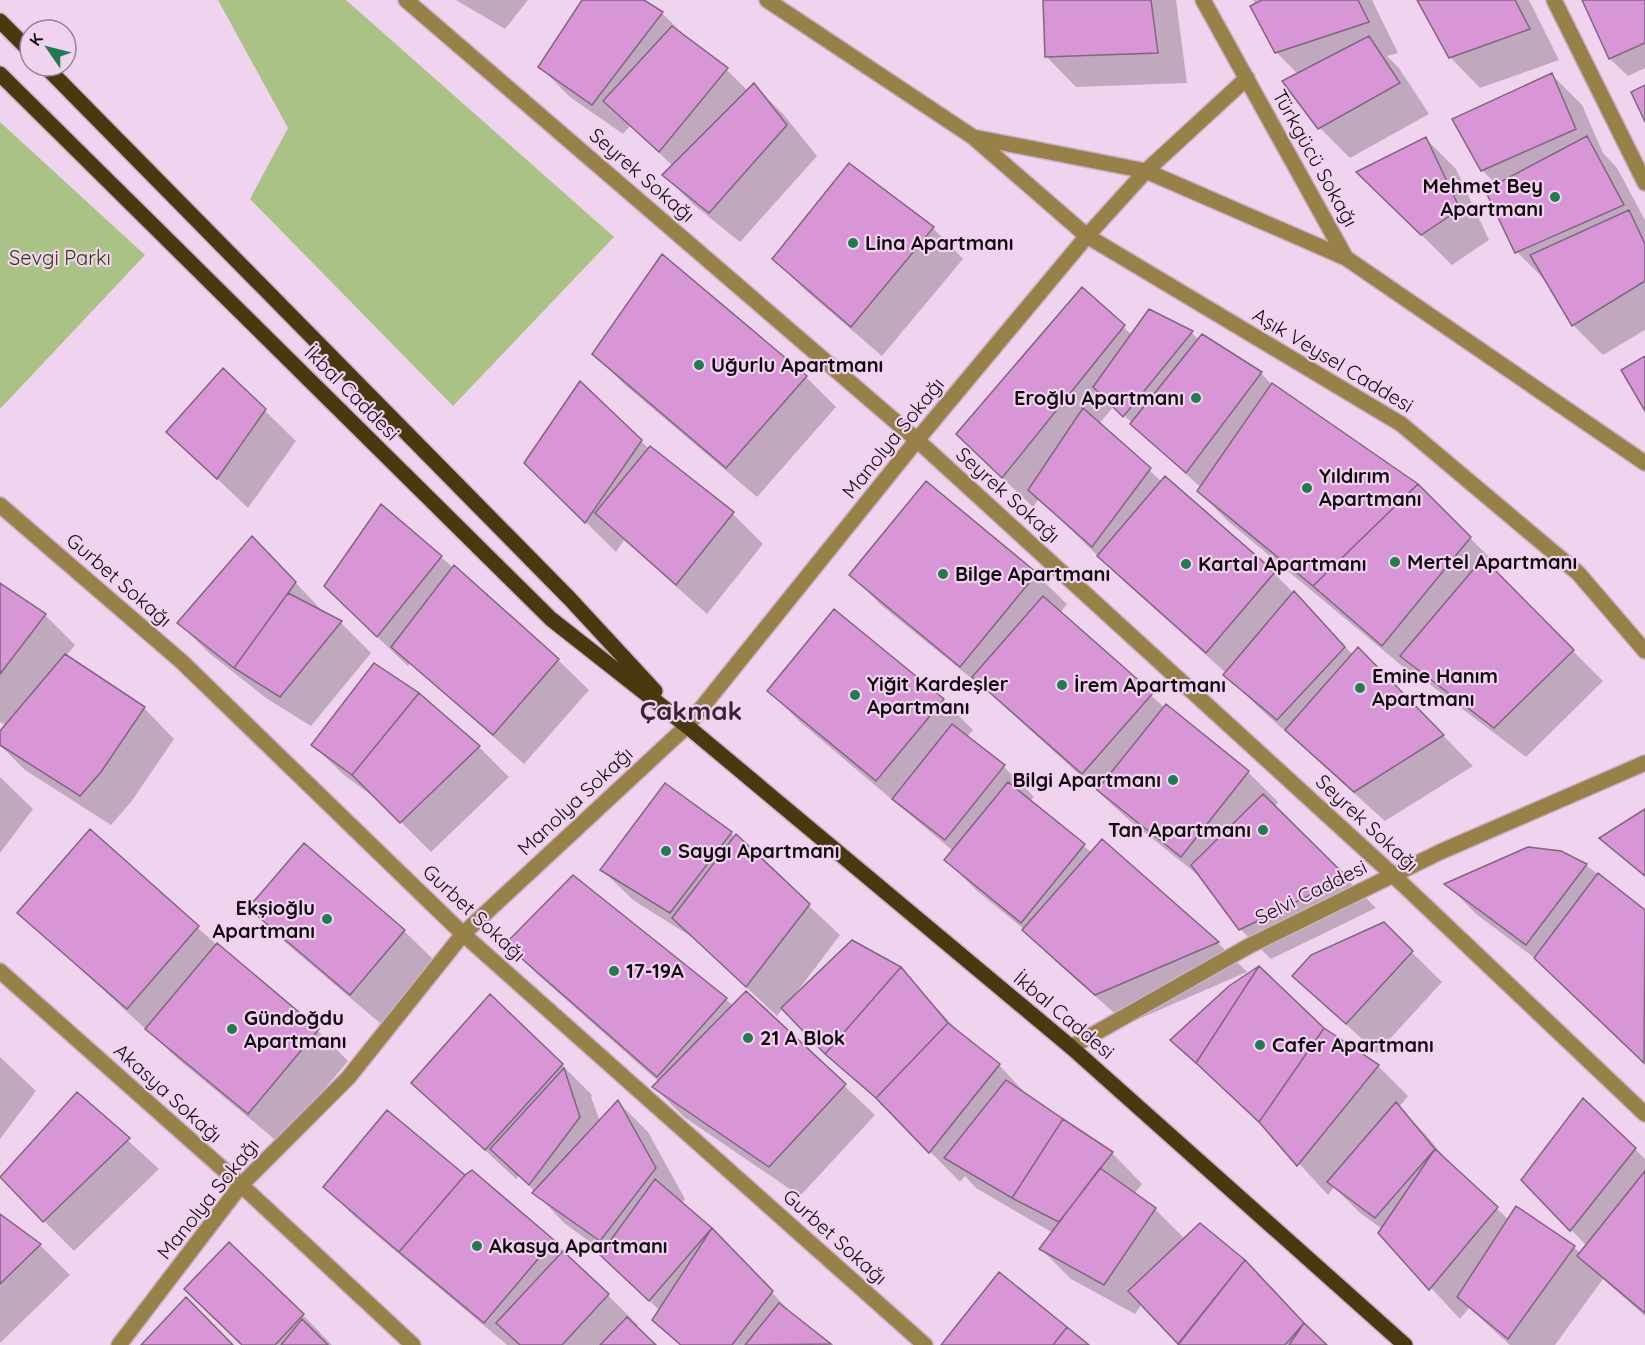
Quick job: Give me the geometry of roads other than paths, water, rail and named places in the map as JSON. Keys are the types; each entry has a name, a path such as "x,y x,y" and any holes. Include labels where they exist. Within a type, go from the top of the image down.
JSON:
{"main road":[{"path":"0,21 18,39"},
{"name":"İkbal Caddesi","path":"0,74 551,619 687,726 1071,1047 1405,1345"},
{"name":"İkbal Caddesi","path":"57,78 570,599 687,726"}],"street":[{"name":"Seyrek Sokağı","path":"406,0 917,440 1393,875 1645,1114"},
{"name":"Aşık Veysel Caddesi","path":"767,0 973,137 1087,237 1401,424 1578,573 1645,651"},
{"name":"Türkgücü Sokağı","path":"1203,0 1346,258"},
{"path":"1554,0 1645,183"},
{"name":"Türkgücü Sokağı","path":"1146,171 1247,78"},
{"name":"Aşık Veysel Caddesi","path":"973,137 1146,171 1346,258 1645,463"},
{"name":"Manolya Sokağı","path":"119,1345 241,1185 348,1078 463,934 687,726 917,440 1087,237 1146,171"},
{"name":"Gurbet Sokağı","path":"0,505 181,661 463,934 925,1345"},
{"name":"Selvi Caddesi","path":"1071,1047 1249,946 1450,847 1645,763"},
{"name":"Akasya Sokağı","path":"0,971 241,1185 413,1345"}],"place":[{"name":"Mehmet Bey Apartmanı","path":"1555,197"},
{"name":"Lina Apartmanı","path":"853,243"},
{"name":"Uğurlu Apartmanı","path":"699,365"},
{"name":"Eroğlu Apartmanı","path":"1196,398"},
{"name":"Yıldırım Apartmanı","path":"1307,488"},
{"name":"Mertel Apartmanı","path":"1395,562"},
{"name":"Kartal Apartmanı","path":"1186,564"},
{"name":"Bilge Apartmanı","path":"943,574"},
{"name":"İrem Apartmanı","path":"1062,685"},
{"name":"Emine Hanım Apartmanı","path":"1360,688"},
{"name":"Yiğit Kardeşler Apartmanı","path":"855,695"},
{"name":"Bilgi Apartmanı","path":"1173,780"},
{"name":"Tan Apartmanı","path":"1263,830"},
{"name":"Saygı Apartmanı","path":"666,851"},
{"name":"Ekşioğlu Apartmanı","path":"327,919"},
{"name":"17-19A","path":"614,971"},
{"name":"Gündoğdu Apartmanı","path":"232,1029"},
{"name":"21 A Blok","path":"748,1038"},
{"name":"Cafer Apartmanı","path":"1260,1045"},
{"name":"Akasya Apartmanı","path":"477,1246"}],"district":[{"name":"Çakmak","path":"691,711"}],"park label":[{"name":"Sevgi Parkı","path":"60,258"}]}
